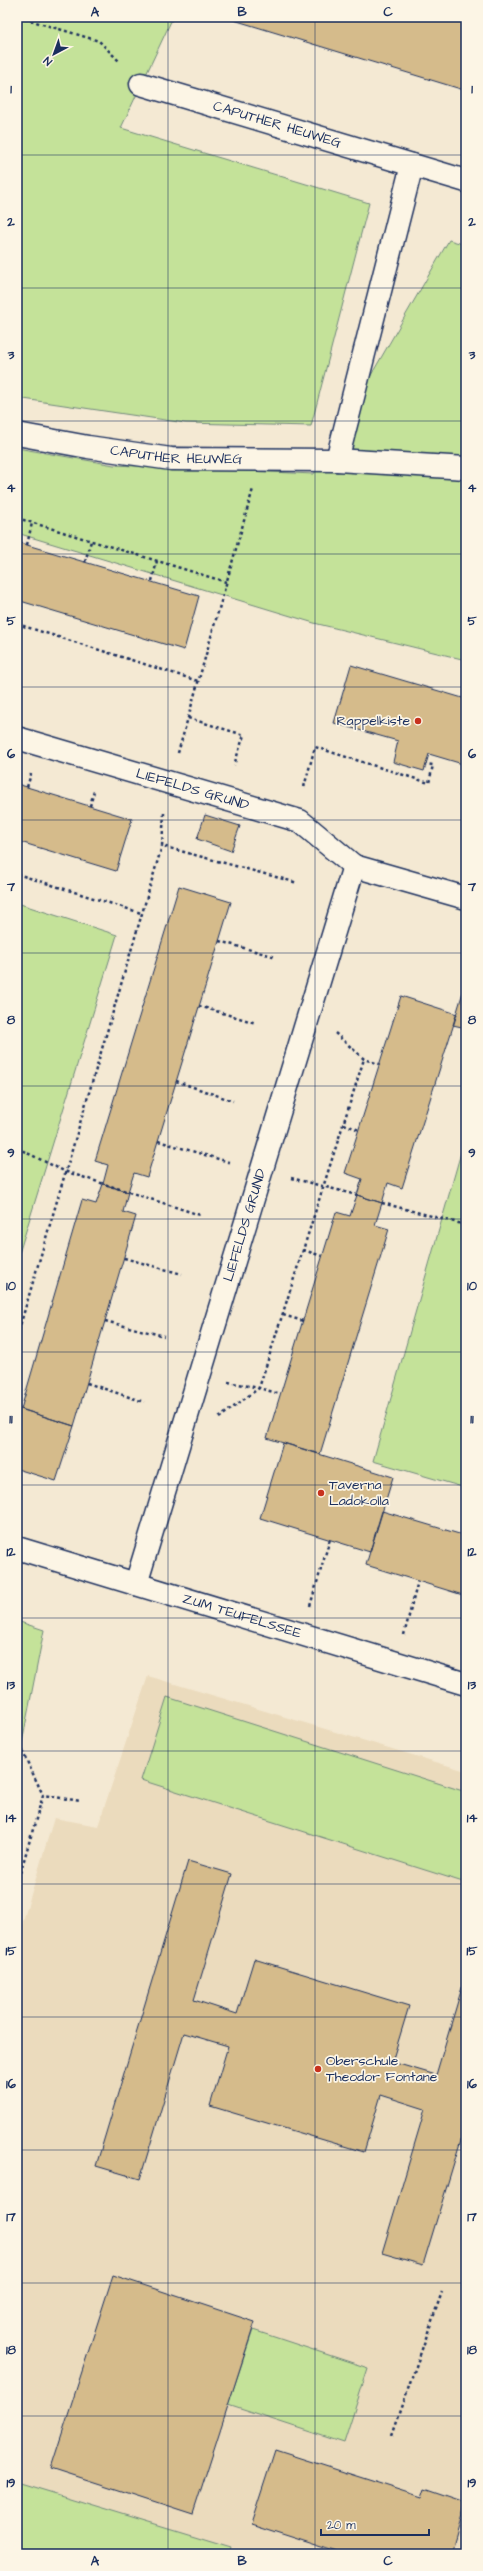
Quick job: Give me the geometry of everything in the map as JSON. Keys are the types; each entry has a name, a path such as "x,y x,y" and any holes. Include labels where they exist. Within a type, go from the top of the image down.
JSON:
{"street":[{"name":"CAPUTHER HEUWEG","path":"141,84 466,181"},
{"path":"337,460 412,165"},
{"name":"CAPUTHER HEUWEG","path":"17,434 171,459 337,460 466,468"},
{"name":"LIEFELDS GRUND","path":"17,738 300,821 354,866 466,898"},
{"name":"LIEFELDS GRUND","path":"136,1584 354,866"},
{"name":"ZUM TEUFELSSEE","path":"17,1548 466,1684"}],"path":[{"path":"19,17 99,41 141,84"},
{"path":"170,783 261,460"},
{"path":"17,518 226,582"},
{"path":"27,545 32,523"},
{"path":"85,562 91,541"},
{"path":"152,581 157,562"},
{"path":"17,624 198,681"},
{"path":"188,718 244,735 234,765"},
{"path":"304,788 315,747 429,783 433,765 426,764"},
{"path":"17,1336 64,1171 162,846 165,809"},
{"path":"162,846 298,883"},
{"path":"17,874 141,913"},
{"path":"219,941 276,957"},
{"path":"199,1006 256,1023"},
{"path":"329,1027 364,1059 380,1064"},
{"path":"213,1422 259,1388 364,1059"},
{"path":"176,1082 234,1100"},
{"path":"344,1124 359,1130"},
{"path":"158,1141 216,1159"},
{"path":"17,1148 64,1171 200,1215"},
{"path":"382,1203 466,1225"},
{"path":"303,1250 322,1256"},
{"path":"124,1258 182,1274"},
{"path":"283,1315 303,1321"},
{"path":"105,1321 164,1336"},
{"path":"221,1380 280,1394"},
{"path":"87,1384 144,1402"},
{"path":"308,1612 330,1540"},
{"path":"402,1641 418,1581"},
{"path":"17,1740 43,1795 17,1884"},
{"path":"43,1795 80,1801"},
{"path":"392,2435 442,2292"}],"shaded area":[{"path":"148,1676 466,1771 466,2554 17,2554 17,1941 54,1818 98,1826"}],"green space":[{"path":"17,17 173,17 121,128 369,203 311,426 185,423 17,398"},
{"path":"449,240 466,245 466,660 314,623 17,533 17,448 114,465 314,474"},
{"path":"17,903 117,935 17,1260"},
{"path":"466,1135 466,1488 373,1461"},
{"path":"17,1621 44,1630 17,1768"},
{"path":"167,1697 466,1792 466,1883 141,1780"},
{"path":"253,2330 368,2368 344,2443 228,2405"},
{"path":"17,2482 231,2547 229,2554 17,2554"}],"building":[{"path":"224,17 454,17 466,21 466,83 464,90"},
{"path":"17,542 199,596 184,650 17,600"},
{"path":"351,665 466,699 466,765 429,754 424,771 393,762 398,741 334,723"},
{"path":"17,784 132,819 116,871 17,841"},
{"path":"205,815 240,826 231,851 197,839"},
{"path":"179,886 231,902 147,1177 134,1173 128,1192 103,1184 108,1165 95,1161"},
{"path":"466,982 466,1028 453,1025"},
{"path":"401,996 457,1014 402,1188 388,1183 382,1203 357,1195 362,1179 345,1173"},
{"path":"103,1184 128,1192 123,1212 136,1216 74,1426 21,1409 82,1200 96,1204"},
{"path":"357,1195 382,1203 375,1225 389,1229 320,1454 267,1438 336,1212 350,1216"},
{"path":"17,1408 74,1426 56,1481 17,1469"},
{"path":"283,1443 393,1477 370,1552 260,1518"},
{"path":"382,1511 466,1536 466,1596 366,1565"},
{"name":"Oberschule Theodor Fontane","path":"188,1861 232,1874 194,2000 237,2014 254,1959 409,2006 392,2062 436,2075 466,1974 466,2123 423,2265 382,2253 425,2109 381,2095 364,2152 210,2106 228,2046 184,2033 140,2179 96,2166"},
{"path":"113,2275 255,2322 193,2514 51,2468"},
{"path":"275,2450 422,2497 425,2488 466,2502 451,2554 344,2554 251,2524"}],"place":[{"name":"Rappelkiste","path":"418,721"},
{"name":"Taverna Ladokolla","path":"321,1493"},
{"name":"Oberschule Theodor Fontane","path":"318,2069"}]}
